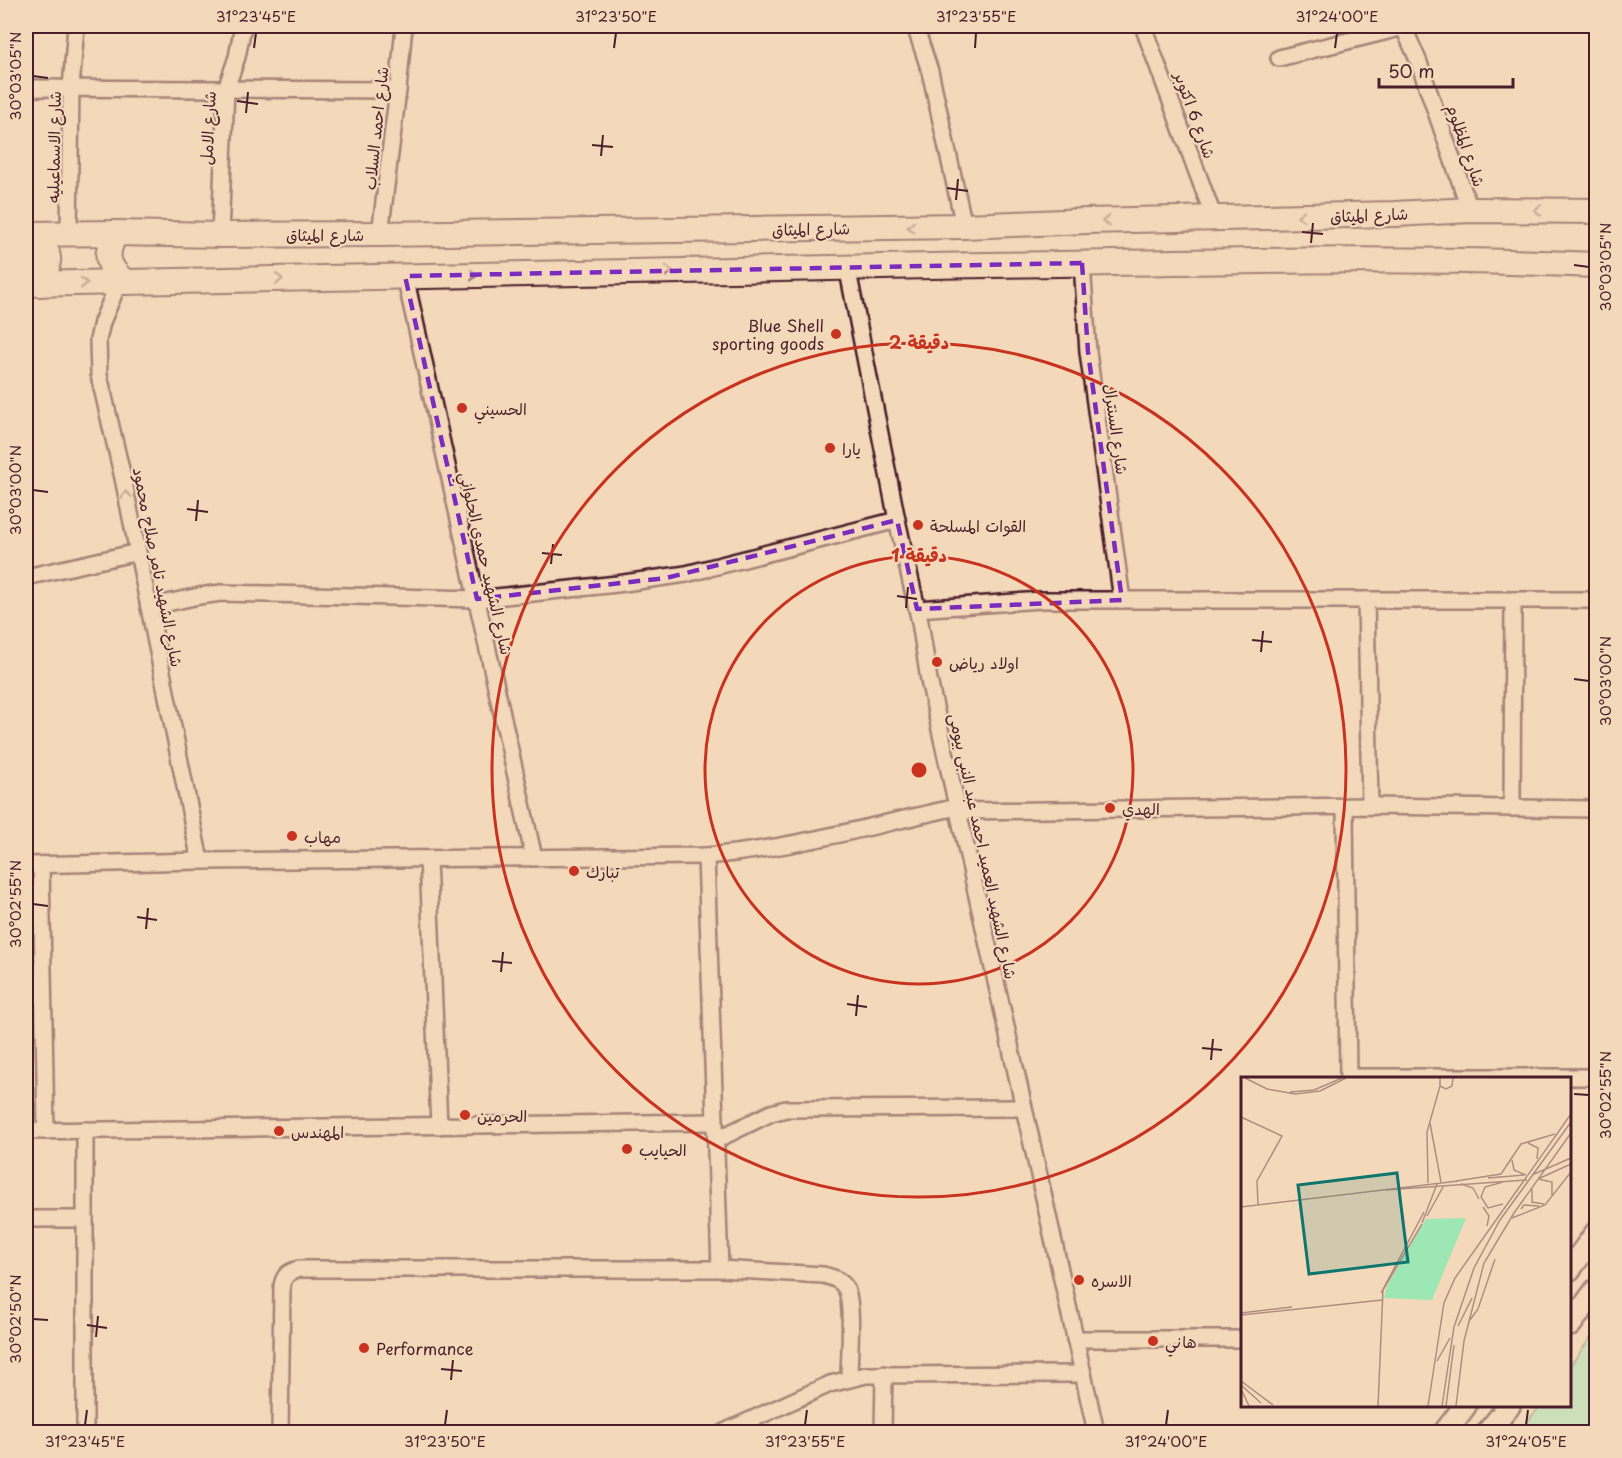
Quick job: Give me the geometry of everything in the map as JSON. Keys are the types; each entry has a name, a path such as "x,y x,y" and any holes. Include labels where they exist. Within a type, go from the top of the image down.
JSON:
{"main road":[{"name":"شارع الميثاق","path":"30,234 380,234 964,226 1470,210 1596,211"},
{"path":"116,233 109,245 108,259 114,273 122,282"},
{"path":"30,234 44,244 49,258 47,272 33,284"},
{"path":"33,284 1082,263 1461,261 1596,266"}],"street":[{"name":"شارع الاسماعيليه","path":"69,233 71,88 76,26"},
{"name":"شارع الامل","path":"220,235 226,89 237,57 243,26"},
{"name":"شارع احمد السلاب","path":"380,234 404,26"},
{"path":"915,26 930,71 964,226"},
{"name":"شارع 6 اكتوبر","path":"1143,26 1214,218"},
{"path":"1279,58 1403,26"},
{"name":"شارع المظلوم","path":"1403,26 1419,60 1470,210"},
{"path":"26,88 398,90"},
{"name":"شارع السنترال","path":"1082,263 1088,352 1122,600"},
{"name":"شارع الشهيد العميد احمد عبد النبى بيومى","path":"847,266 917,609 929,680 1096,1432"},
{"name":"شارع الشهيد حمدي الحلواني","path":"405,276 534,858"},
{"name":"شارع الشهيد تامر صلاح محمود","path":"122,282 102,322 98,339 99,375 138,552 200,861"},
{"path":"149,607 221,593 477,599 666,578 897,520"},
{"path":"26,577 138,552"},
{"path":"917,609 1041,600 1596,600"},
{"path":"1366,600 1370,806"},
{"path":"1512,808 1513,600"},
{"path":"46,1131 33,865 706,856 806,841 958,809 1370,806 1596,808"},
{"path":"1345,807 1348,1077"},
{"path":"706,856 720,1269"},
{"path":"428,859 439,1126"},
{"path":"1571,1077 1596,1077"},
{"path":"716,1140 771,1113 786,1109 1024,1108"},
{"path":"26,1131 715,1122"},
{"path":"85,1130 85,1432"},
{"path":"26,1219 85,1219"},
{"path":"1571,1266 1596,1233"},
{"path":"280,1432 282,1286 284,1278 290,1271 299,1269 720,1269 823,1275 836,1278 846,1287 850,1300 849,1378"},
{"path":"1571,1323 1596,1290"},
{"path":"1075,1339 1241,1339"},
{"path":"883,1432 884,1374"},
{"path":"724,1432 830,1384 849,1378 884,1374 1083,1374"},
{"path":"1445,1432 1465,1407"},
{"path":"1488,1432 1508,1407"}],"highlighted area":[{"path":"1082,263 1088,352 1122,600 917,609 897,520 666,578 477,599 405,276"}],"green space":[{"path":"1596,1330 1596,1432 1519,1432 1539,1407 1571,1407 1571,1365"}],"place":[{"name":"Blue Shell sporting goods","path":"836,334"},
{"name":"الحسيني","path":"462,408"},
{"name":"يارا","path":"830,448"},
{"name":"القوات المسلحة","path":"918,525"},
{"name":"اولاد رياض","path":"937,662"},
{"name":"الهدي","path":"1110,808"},
{"name":"مهاب","path":"292,836"},
{"name":"تبارك","path":"574,871"},
{"name":"الحرمين","path":"465,1115"},
{"name":"المهندس","path":"279,1131"},
{"name":"الحيايب","path":"627,1149"},
{"name":"الاسره","path":"1079,1280"},
{"name":"هاني","path":"1153,1341"},
{"name":"Performance","path":"364,1348"}]}
